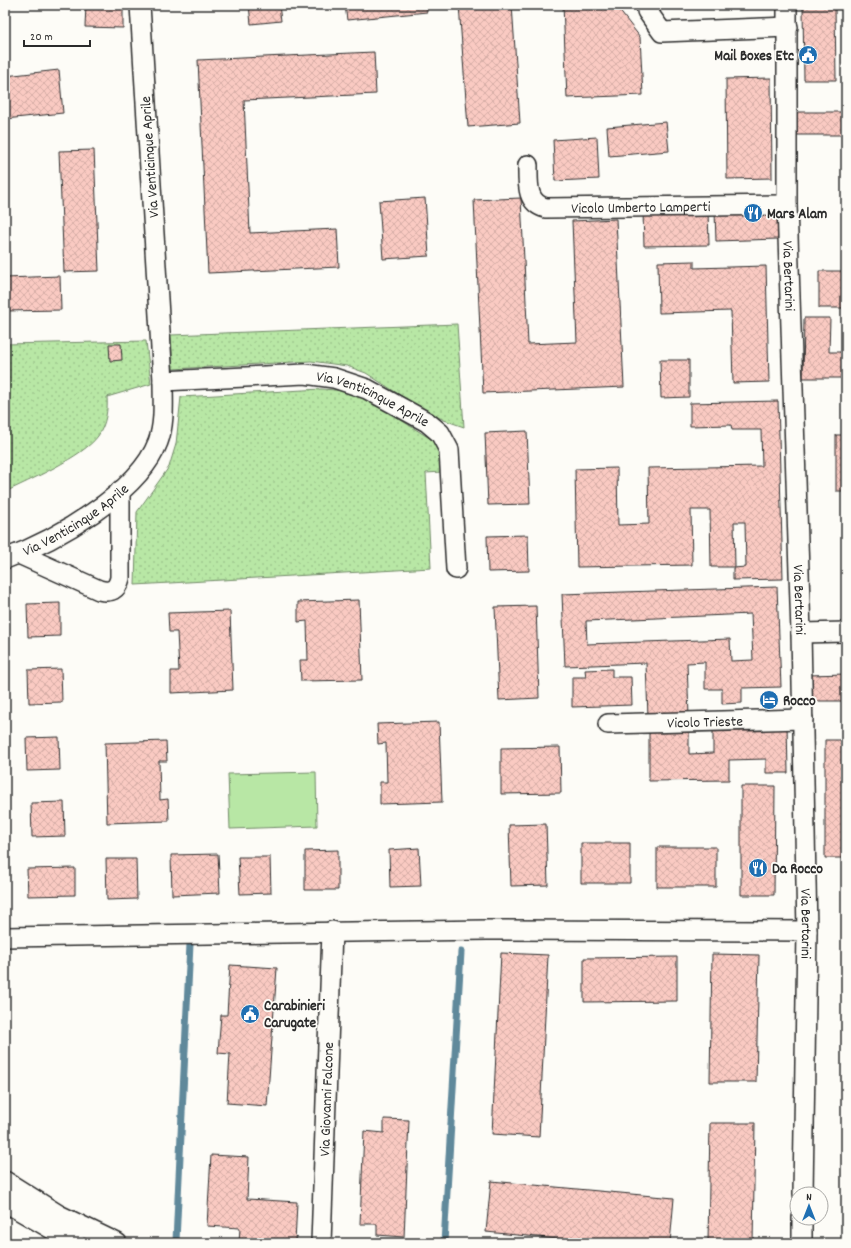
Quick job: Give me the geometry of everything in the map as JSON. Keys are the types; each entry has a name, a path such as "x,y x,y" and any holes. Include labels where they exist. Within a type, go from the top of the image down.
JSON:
{"street":[{"name":"Via Venticinque Aprile","path":"12,556 44,542 83,519 120,491 144,466 158,442 163,422 163,382 140,5"},
{"path":"652,5 647,11 662,32 788,27"},
{"name":"Via Bertarini","path":"787,5 787,205 801,633 807,931 803,1186"},
{"name":"Vicolo Umberto Lamperti","path":"528,165 528,187 531,198 534,203 546,208 787,205"},
{"name":"Via Venticinque Aprile","path":"163,382 318,375 350,382 367,389 427,422 443,436 449,450 456,569"},
{"path":"12,556 99,590 113,590 117,587 120,578 120,491"},
{"path":"801,633 846,632"},
{"name":"Vicolo Trieste","path":"608,724 802,719"},
{"path":"5,937 332,931 807,931"},
{"name":"Via Giovanni Falcone","path":"321,1243 332,931"},
{"path":"5,1180 66,1219 117,1243"},
{"path":"5,1202 76,1243"},
{"path":"802,1226 802,1243"}],"green space":[{"path":"457,324 464,427 444,420 420,408 366,373 347,366 311,361 173,369 171,335"},
{"path":"146,341 151,384 107,397 105,422 98,436 91,444 68,460 5,492 5,344"},
{"path":"321,389 350,391 374,403 442,446 442,472 426,473 431,568 135,585 137,512 169,467 176,444 181,397"},
{"path":"316,772 317,826 230,829 228,774"}],"building":[{"path":"86,5 123,5 123,28 85,27"},
{"path":"249,5 279,5 281,21 251,24"},
{"path":"345,5 427,5 427,12 347,20"},
{"path":"459,5 512,5 520,123 468,127"},
{"path":"563,5 615,5 640,37 643,95 567,98"},
{"path":"835,6 836,80 804,80 803,7"},
{"path":"843,23 846,23 846,66 843,66"},
{"path":"374,52 376,94 244,100 250,233 337,229 339,267 208,273 198,60"},
{"path":"59,70 63,113 5,119 5,76"},
{"path":"771,78 772,178 727,179 726,79"},
{"path":"794,112 846,112 846,135 794,135"},
{"path":"666,122 669,151 609,156 607,127"},
{"path":"597,137 599,179 555,181 553,140"},
{"path":"94,150 99,271 64,272 59,151"},
{"path":"425,198 429,256 383,259 379,201"},
{"path":"521,198 528,344 577,342 572,221 616,219 624,387 483,393 474,200"},
{"path":"777,209 778,239 716,241 715,212"},
{"path":"708,211 709,245 644,246 643,212"},
{"path":"694,261 694,268 766,266 769,382 733,383 731,311 659,313 658,262"},
{"path":"819,271 846,271 846,308 819,308"},
{"path":"60,276 61,310 5,311 5,278"},
{"path":"804,318 830,318 829,352 846,352 846,378 803,378"},
{"path":"109,344 121,344 122,360 110,361"},
{"path":"660,360 689,360 689,397 661,398"},
{"path":"778,401 783,579 733,580 733,568 746,567 745,522 734,522 735,567 711,567 710,510 691,510 692,565 577,567 575,469 617,468 618,525 649,524 648,468 762,466 761,430 732,430 731,425 690,426 690,403"},
{"path":"527,431 530,504 488,505 485,433"},
{"path":"836,435 846,435 846,491 836,491"},
{"path":"528,535 529,571 488,572 487,536"},
{"path":"777,587 781,687 742,688 742,703 722,704 722,689 705,689 705,662 687,663 689,716 648,717 646,663 565,666 562,594","holes":["751,614 753,660 731,661 730,639 587,644 586,621"]},
{"path":"359,600 362,680 301,681 300,660 308,660 307,621 298,622 298,602"},
{"path":"60,603 60,636 28,637 27,604"},
{"path":"536,606 539,698 499,700 495,607"},
{"path":"230,611 233,690 171,693 171,671 179,671 177,632 169,632 168,613"},
{"path":"61,669 62,702 29,703 28,670"},
{"path":"612,669 612,677 631,677 632,705 572,707 572,677 586,677 585,670"},
{"path":"846,674 846,701 809,701 809,675"},
{"path":"439,722 442,802 380,804 380,782 387,782 386,743 378,744 377,724"},
{"path":"787,724 788,773 766,773 766,759 729,760 729,780 649,781 649,729 689,729 689,754 713,753 713,725"},
{"path":"59,737 60,770 27,771 26,738"},
{"path":"825,740 846,740 846,858 825,858"},
{"path":"166,741 167,761 159,761 160,800 168,799 169,821 107,823 105,743"},
{"path":"560,747 561,793 501,794 501,748"},
{"path":"741,786 775,786 774,895 741,895"},
{"path":"64,802 65,836 32,837 31,803"},
{"path":"546,824 548,885 511,886 509,825"},
{"path":"581,843 630,843 630,883 581,883"},
{"path":"657,847 716,847 716,887 657,887"},
{"path":"419,848 421,886 390,887 389,850"},
{"path":"338,850 338,890 305,890 305,851"},
{"path":"218,854 220,893 172,895 171,855"},
{"path":"238,857 270,857 271,893 240,894"},
{"path":"106,859 136,859 137,899 107,900"},
{"path":"75,868 75,895 28,896 27,869"},
{"path":"501,953 548,955 539,1137 492,1134"},
{"path":"712,954 759,955 756,1082 710,1082"},
{"path":"677,957 677,1001 584,1002 584,958"},
{"path":"230,965 277,968 267,1106 227,1103 230,1054 218,1053 221,1015 227,1015"},
{"path":"384,1119 409,1120 404,1237 377,1235 377,1224 360,1224 364,1131 384,1133"},
{"path":"710,1123 755,1123 753,1243 708,1243"},
{"path":"211,1155 249,1157 247,1199 297,1202 295,1243 239,1243 240,1228 207,1226"},
{"path":"491,1181 674,1198 670,1243 599,1243 486,1232"},
{"path":"844,1215 846,1215 846,1243 845,1243"}],"waterway":[{"path":"176,1241 190,944"},
{"path":"444,1243 461,952"}],"place":[{"name":"Mail Boxes Etc","path":"808,55"},
{"name":"Mars Alam","path":"753,213"},
{"name":"Rocco","path":"769,700"},
{"name":"Da Rocco","path":"758,868"},
{"name":"Carabinieri Carugate","path":"250,1014"}]}
